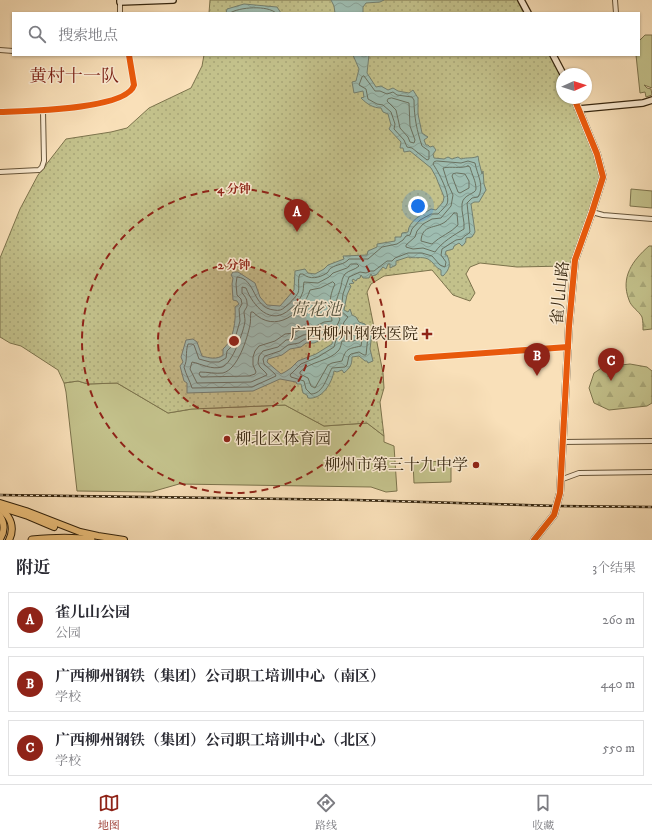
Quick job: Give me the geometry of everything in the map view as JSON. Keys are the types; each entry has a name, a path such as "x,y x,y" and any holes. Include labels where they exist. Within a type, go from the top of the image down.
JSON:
{"highway":[{"path":"33,540 50,538 94,539"}],"main road":[{"path":"0,503 33,513 94,539"},
{"path":"0,508 94,539 124,540"},
{"path":"0,508 12,524 12,534 9,540"},
{"path":"0,516 4,528 0,539"}],"street":[{"path":"120,12 120,1 173,0"},
{"path":"521,0 527,12"},
{"path":"615,0 616,12"},
{"path":"0,50 12,51"},
{"path":"0,112 43,110 92,105 129,93 133,89 134,85 129,56"},
{"path":"554,56 560,68"},
{"path":"579,109 643,103 652,100"},
{"name":"雀儿山路","path":"534,540 554,516 560,493 568,347 575,260 603,176 597,154 577,104"},
{"path":"0,172 39,170 42,167 44,161 43,110"},
{"path":"592,212 603,215 652,219"},
{"path":"417,358 568,347"},
{"path":"562,442 652,441"},
{"path":"560,480 580,473 652,472"}],"green space":[{"path":"210,0 519,0 526,12 209,12"},
{"path":"645,35 652,35 652,88 644,85 651,89 652,95 646,97 645,92 640,93 636,56 640,56 640,40"},
{"path":"204,56 552,56 558,68 556,68 556,104 574,104 595,154 601,177 574,259 566,266 517,267 480,263 470,267 466,274 475,293 470,301 453,295 432,270 384,276 371,284 367,292 383,373 384,388 380,402 384,436 367,423 324,426 285,405 192,409 168,413 117,383 88,384 78,381 64,383 58,370 21,346 10,343 0,337 0,258 20,209 38,175 66,139 127,128 149,108 191,88 202,66"},
{"path":"631,189 652,191 652,208 630,206"},
{"path":"649,246 652,246 652,329 643,330 642,317 630,302 626,284 627,276 633,263"},
{"path":"630,364 647,367 652,371 652,403 647,406 609,410 594,403 589,388 594,373 603,367"},
{"name":"柳北区体育园","path":"78,381 88,384 117,383 168,413 192,409 285,405 324,426 367,423 384,436 384,442 394,446 397,491 386,492 371,487 179,484 151,492 77,491 64,383"},
{"path":"451,461 451,482 414,483 413,462"}],"water":[{"path":"331,0 384,0 380,2 366,3 363,7 363,12 335,12"},
{"path":"244,4 277,7 280,12 226,12 227,9"},
{"name":"荷花池","path":"353,56 369,56 367,73 376,87 381,86 388,90 393,88 398,91 409,93 413,90 418,98 418,114 422,133 428,137 424,140 426,145 430,147 433,146 436,150 433,154 434,158 444,159 448,157 452,159 458,157 461,159 478,156 482,174 483,171 486,190 479,202 474,202 471,204 475,232 472,237 466,238 465,243 462,246 459,243 454,246 453,249 446,251 445,255 447,255 449,266 443,276 441,275 441,270 428,259 408,257 396,261 396,265 390,268 390,264 388,264 386,269 383,267 376,275 372,276 371,274 369,278 363,278 361,275 356,281 353,279 352,281 354,283 349,284 351,286 347,295 344,310 348,312 350,309 352,315 356,317 359,322 365,324 367,330 372,333 370,349 373,361 368,363 359,356 352,357 348,370 344,373 342,370 337,372 334,371 329,385 322,394 313,398 308,398 307,395 303,393 301,384 280,379 253,391 187,393 187,383 184,381 180,366 183,362 181,357 186,340 193,339 197,342 202,356 216,358 223,355 223,349 227,345 232,335 235,324 235,307 239,304 237,301 233,300 233,278 231,275 233,272 238,272 255,283 260,297 267,305 280,306 294,290 295,271 305,269 308,273 315,274 328,265 344,259 343,256 367,255 368,251 377,247 377,244 395,241 395,237 401,237 402,233 408,232 411,224 416,218 431,209 436,210 443,202 444,197 431,168 410,151 404,152 403,148 400,148 401,142 389,129 391,125 388,114 383,112 381,108 368,104 363,100 361,98 364,97 363,91 354,93 352,82 356,81 359,69","holes":["330,336 333,338 332,344 316,354 298,361 291,368 281,374 267,362 268,359 282,355 290,349 301,347 306,343 314,343"]}],"railway":[{"path":"0,495 356,500 557,506 652,507"}],"cycle path":[{"path":"0,112 73,108 113,100 127,93 134,85 129,56"},
{"path":"534,540 554,515 560,493 569,326 575,260 603,177 597,154 576,104"},
{"path":"417,358 568,347"}],"place":[{"name":"雀儿山公园","path":"297,232"},
{"name":"广西柳州钢铁医院","path":"427,334"},
{"name":"广西柳州钢铁（集团）公司职工培训中心（南区）","path":"537,376"},
{"name":"广西柳州钢铁（集团）公司职工培训中心（北区）","path":"611,381"},
{"name":"柳北区体育园","path":"227,439"},
{"name":"柳州市第三十九中学","path":"476,465"}],"district":[{"name":"黄村十一队","path":"74,77"}]}
